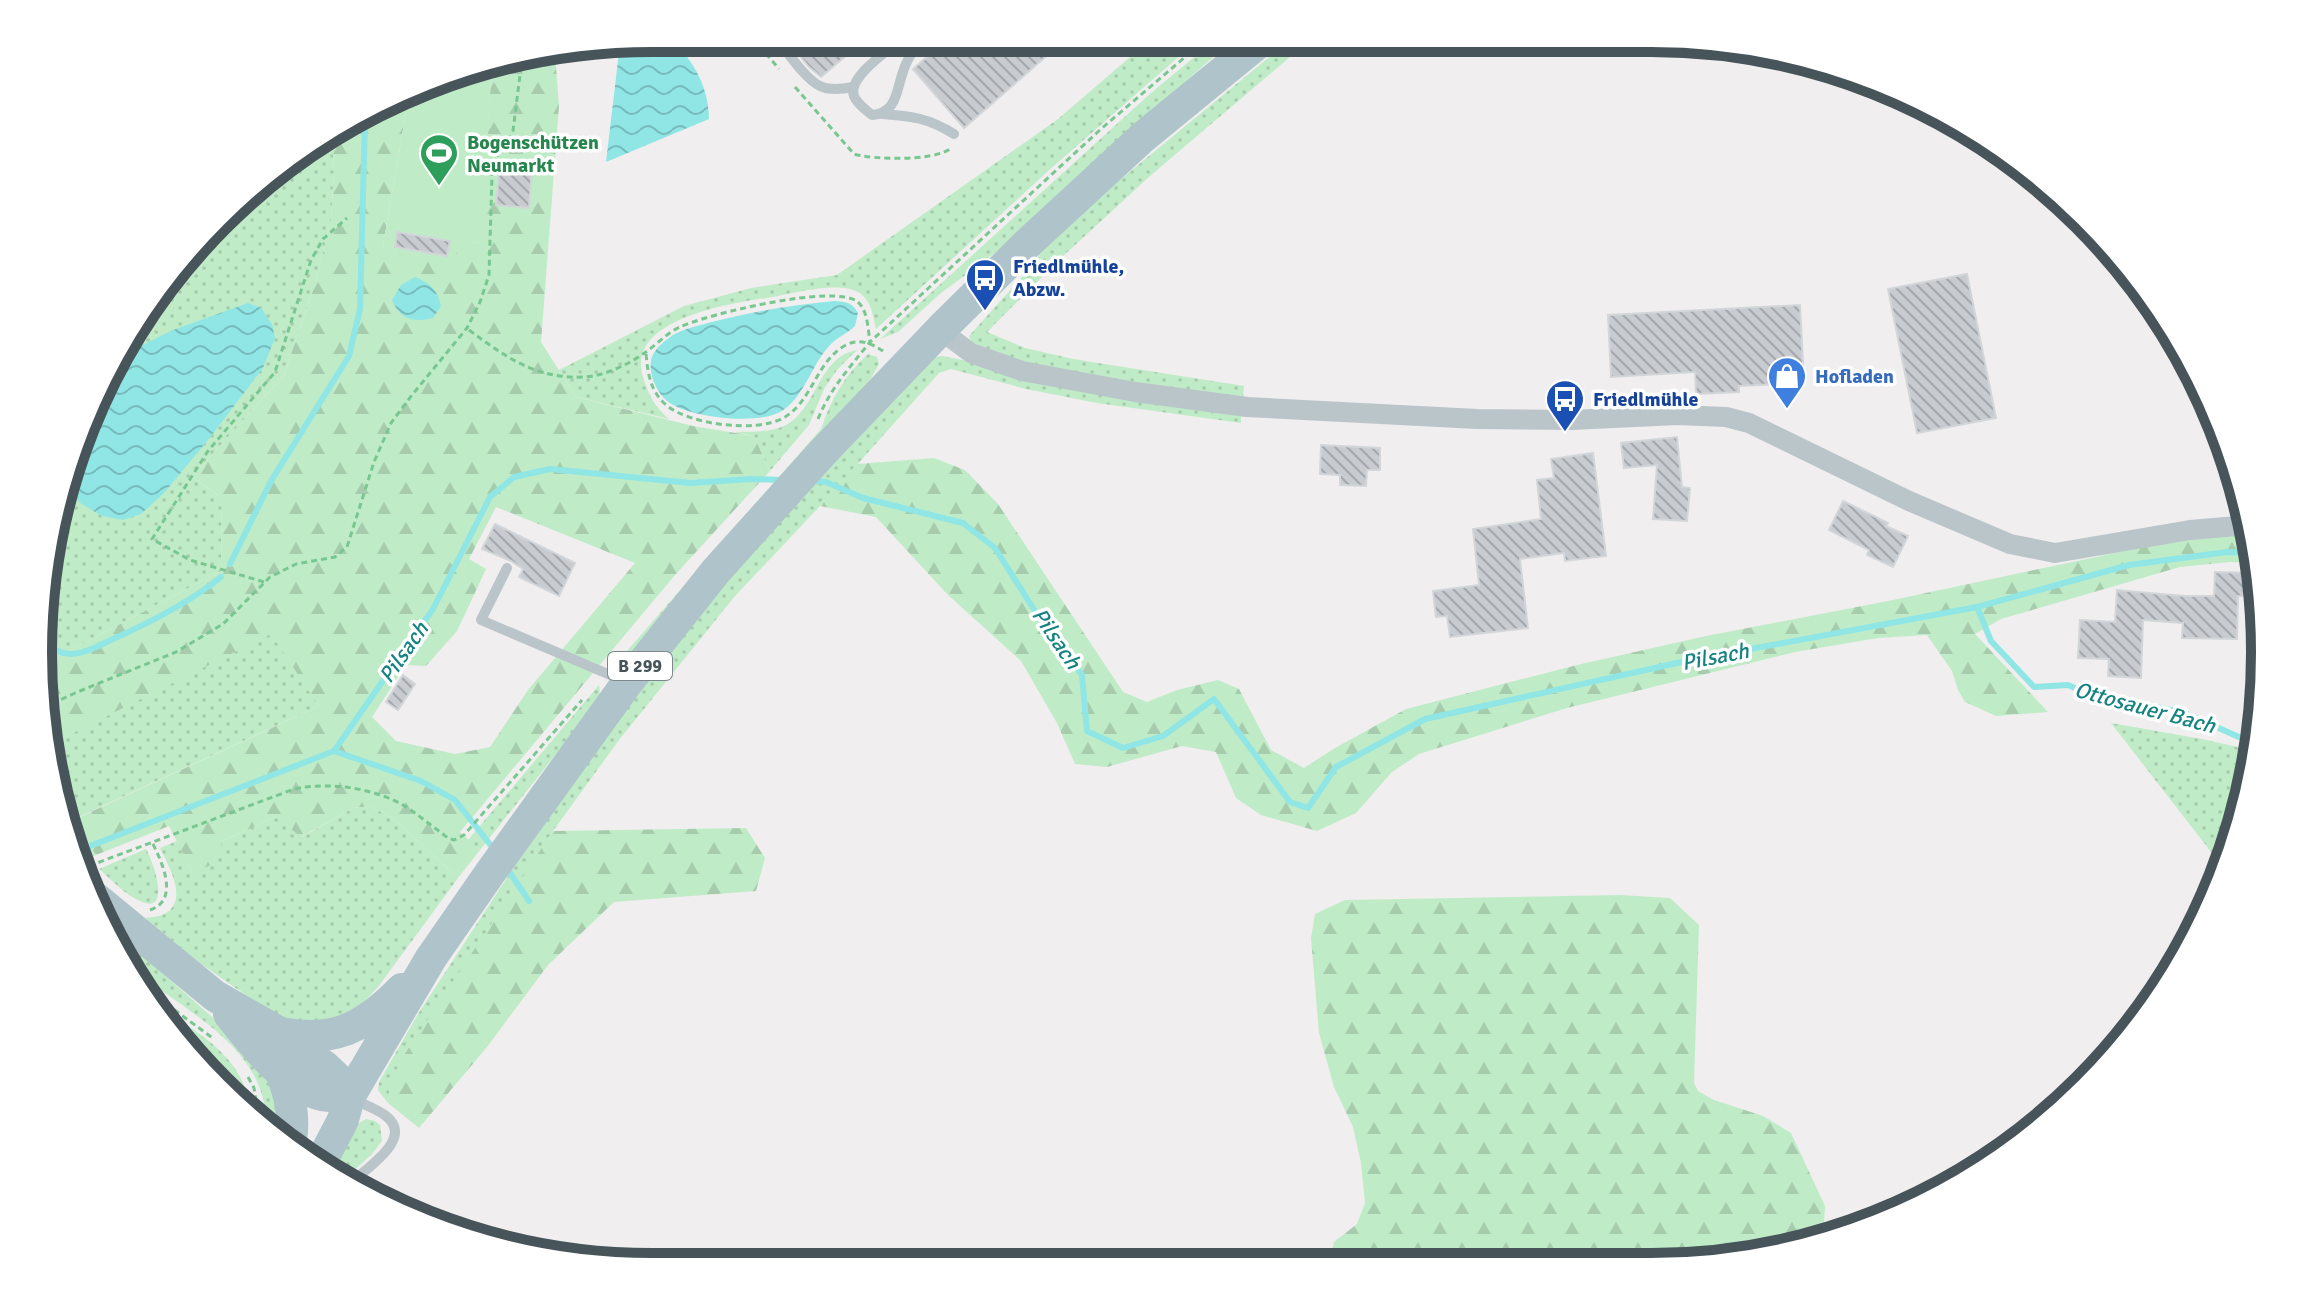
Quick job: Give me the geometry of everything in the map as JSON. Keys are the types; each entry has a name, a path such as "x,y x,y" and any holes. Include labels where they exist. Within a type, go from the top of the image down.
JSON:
{"main road":[{"name":"B 299","path":"325,1156 338,1131 349,1097 431,958 627,683 707,582 783,494 818,440 940,330 1092,182 1247,52"},
{"path":"101,888 215,996 242,1031 280,1070 301,1086 317,1093 349,1097"},
{"path":"280,1033 313,1036 352,1029 382,1009 431,958"},
{"path":"215,996 280,1033 335,1075 349,1097"},
{"path":"280,1070 290,1099 292,1132"},
{"name":"B 299","path":"306,1143 328,1114 349,1097"}],"street":[{"path":"940,330 971,353 1022,371 1135,392 1247,407 1477,419 1726,417 1760,428 1909,501 2010,544 2055,553 2190,530 2237,526"}],"lane":[{"path":"788,52 820,86 836,89 853,87"},
{"path":"887,52 857,78 853,87 860,105 872,115 922,117 954,134"},
{"path":"882,114 892,107 903,70 913,52"},
{"path":"507,568 481,620 627,683"},
{"path":"349,1097 389,1118 395,1132 390,1148 359,1176"}],"path":[{"path":"765,52 779,69"},
{"path":"818,440 825,400 870,342 1101,129 1191,52"},
{"path":"54,703 176,652 223,624 270,577 296,564 335,557 347,547 374,462 391,423 467,328 480,302 489,275 492,175 496,158 513,131 521,67"},
{"path":"788,80 854,154 865,157 917,157 945,153 960,140 954,134"},
{"path":"264,582 190,560 152,539 208,451 275,372 311,260 323,239 347,218"},
{"path":"467,328 511,360 534,371 561,377 603,374 646,352 678,327 784,300 849,297 860,303 870,342"},
{"path":"646,352 648,379 666,405 679,414 722,424 757,426 782,419 798,407 824,365 842,347 855,342 870,342"},
{"path":"94,873 152,842 299,788 351,788 381,795 406,807 454,840 464,835 482,816"},
{"path":"139,910 159,907 167,891 162,862 152,842"},
{"path":"166,1004 216,1041"},
{"path":"247,1074 256,1104"}],"green space":[{"path":"1136,52 1184,52 1047,172 876,329 866,299 858,292 839,288 816,289 733,304 686,317 650,340 642,357 647,389 669,419 576,397 559,370 684,306 751,288 837,275 1058,119"},
{"path":"1200,52 1219,52 995,253 941,293 898,332 880,339"},
{"path":"1275,52 1296,52 1150,176 987,332 1025,348 1073,359 1244,386 1243,398 1028,365 972,343 969,336 1031,267 1048,242"},
{"path":"555,60 559,106 541,342 576,397 693,426 754,436 770,471 675,575 460,832 480,850 458,878 394,819 370,806 353,808 301,837 276,817 222,841 217,862 193,873 169,826 96,855 80,833 75,819 319,706 271,634 59,740 52,660 221,571 222,498 192,477 284,375 313,290 331,222 333,144 407,105 382,251 459,241 480,243 491,74","holes":["496,507 635,563 528,690 490,747 455,754 396,741 372,717 406,665 426,666 457,631 486,569 469,559"]},
{"name":"Bogenschützen Neumarkt","path":"491,74 481,243 459,242 454,262 382,251 407,105"},
{"path":"333,144 331,222 313,290 284,375 192,477 222,498 221,571 52,660 57,574 72,497 98,423 132,352 176,287 228,228 287,176"},
{"path":"857,350 824,389 809,425 770,471 754,436 734,432 772,430 795,419 834,362 844,354"},
{"path":"868,354 877,357 879,364 870,380 624,664 613,667 821,429 840,388"},
{"path":"935,357 1241,414 1241,423 1097,403 1026,389 951,369 939,373 735,596 619,740 553,831 390,1087 388,1103 378,1090 379,1082 418,1014 540,827 640,691 761,540"},
{"path":"934,458 965,470 998,504 1123,692 1147,702 1177,690 1218,680 1239,689 1271,750 1304,768 1406,709 1706,636 2162,543 2239,534 2244,563 2180,567 2001,619 1975,634 2048,712 1996,716 1965,702 1952,671 1927,635 1878,638 1795,652 1567,708 1419,754 1392,772 1356,813 1317,831 1261,815 1236,798 1216,752 1182,746 1107,767 1075,764 1057,723 1021,661 948,595 876,517 820,506 857,464"},
{"path":"271,633 319,706 75,818 59,740"},
{"path":"599,685 600,695 594,706 480,850 468,840"},
{"path":"2111,723 2243,748 2231,808 2215,857"},
{"path":"370,806 394,819 458,878 378,987 360,1006 342,1018 300,1024 267,1010 197,961 145,918 164,914 175,901 175,882 160,848 177,841 193,873 222,841 276,817 302,837 353,808"},
{"path":"746,828 765,858 756,891 614,902 548,965 487,1047 419,1128 388,1103 390,1087 400,1061 553,831"},
{"path":"79,830 96,855 89,859"},
{"path":"146,849 158,885 156,901 150,904 129,895 99,869"},
{"path":"1620,895 1670,898 1699,925 1694,1083 1698,1091 1714,1100 1763,1116 1791,1133 1825,1206 1824,1227 1768,1241 1690,1252 1331,1253 1334,1242 1357,1224 1365,1203 1353,1127 1334,1087 1319,1033 1311,938 1315,914 1345,900"},
{"path":"128,944 229,1032 274,1087 277,1121 265,1110 256,1080 233,1047 152,984"},
{"path":"176,1018 203,1036 228,1059 246,1094"},
{"path":"366,1119 375,1121 380,1125 382,1141 351,1173 334,1161 356,1125"}],"water":[{"path":"683,52 703,85 709,119 606,162 619,53"},
{"path":"415,277 438,295 441,306 433,318 408,318 399,312 392,300 401,285"},
{"path":"834,301 848,303 856,309 855,326 824,352 802,390 780,412 740,419 691,412 667,401 656,387 651,369 652,357 661,344 677,333 755,312"},
{"path":"248,303 261,308 272,324 275,338 263,368 164,493 141,514 123,520 102,516 80,503 73,494 84,459 114,387 134,349 173,330"}],"building":[{"path":"797,52 850,52 821,77"},
{"path":"932,52 1051,52 964,128 913,69"},
{"path":"499,170 532,172 529,208 496,205"},
{"path":"397,232 450,241 447,256 395,247"},
{"path":"1967,274 1996,418 1917,433 1888,289"},
{"path":"1800,305 1804,383 1739,386 1739,392 1696,394 1695,372 1611,377 1608,315"},
{"path":"1677,437 1682,487 1690,488 1687,521 1653,519 1657,465 1624,468 1621,443"},
{"path":"1321,445 1380,448 1380,470 1367,470 1366,486 1340,485 1340,475 1320,474"},
{"path":"1593,453 1606,556 1565,561 1564,553 1520,559 1528,628 1450,637 1447,616 1436,617 1433,591 1479,585 1473,529 1541,519 1537,480 1554,478 1551,459"},
{"path":"1843,501 1908,536 1893,567 1867,555 1869,550 1829,530"},
{"path":"495,524 575,563 559,596 519,577 523,569 511,561 482,549"},
{"path":"2215,572 2246,573 2248,596 2238,596 2237,639 2182,638 2183,623 2143,620 2141,678 2108,676 2109,659 2078,658 2080,620 2115,622 2117,590 2214,596"},
{"path":"403,675 415,684 398,710 386,702"}],"waterway":[{"path":"230,564 271,481 349,356 360,309 365,125"},
{"name":"Pilsach","path":"90,846 334,751 433,609 490,497 514,477 550,469 690,483 782,480"},
{"name":"Pilsach","path":"813,481 826,482 863,498 963,523 995,548 1040,619 1082,675 1087,731 1123,748 1163,736 1214,699 1290,802 1308,808 1336,767 1425,719 1686,661 1977,607 2129,565 2242,553"},
{"path":"52,649 72,654 88,650 169,611 221,577"},
{"name":"Ottosauer Bach","path":"1977,607 1991,641 2034,687 2068,685 2100,699 2133,702 2185,713 2245,738"},
{"path":"334,751 421,781 455,800 493,848"},
{"path":"506,867 529,901"}],"place":[{"name":"Bogenschützen Neumarkt","path":"439,187"},
{"name":"Friedlmühle, Abzw.","path":"985,312"},
{"name":"Hofladen","path":"1787,410"},
{"name":"Friedlmühle","path":"1565,433"}]}
